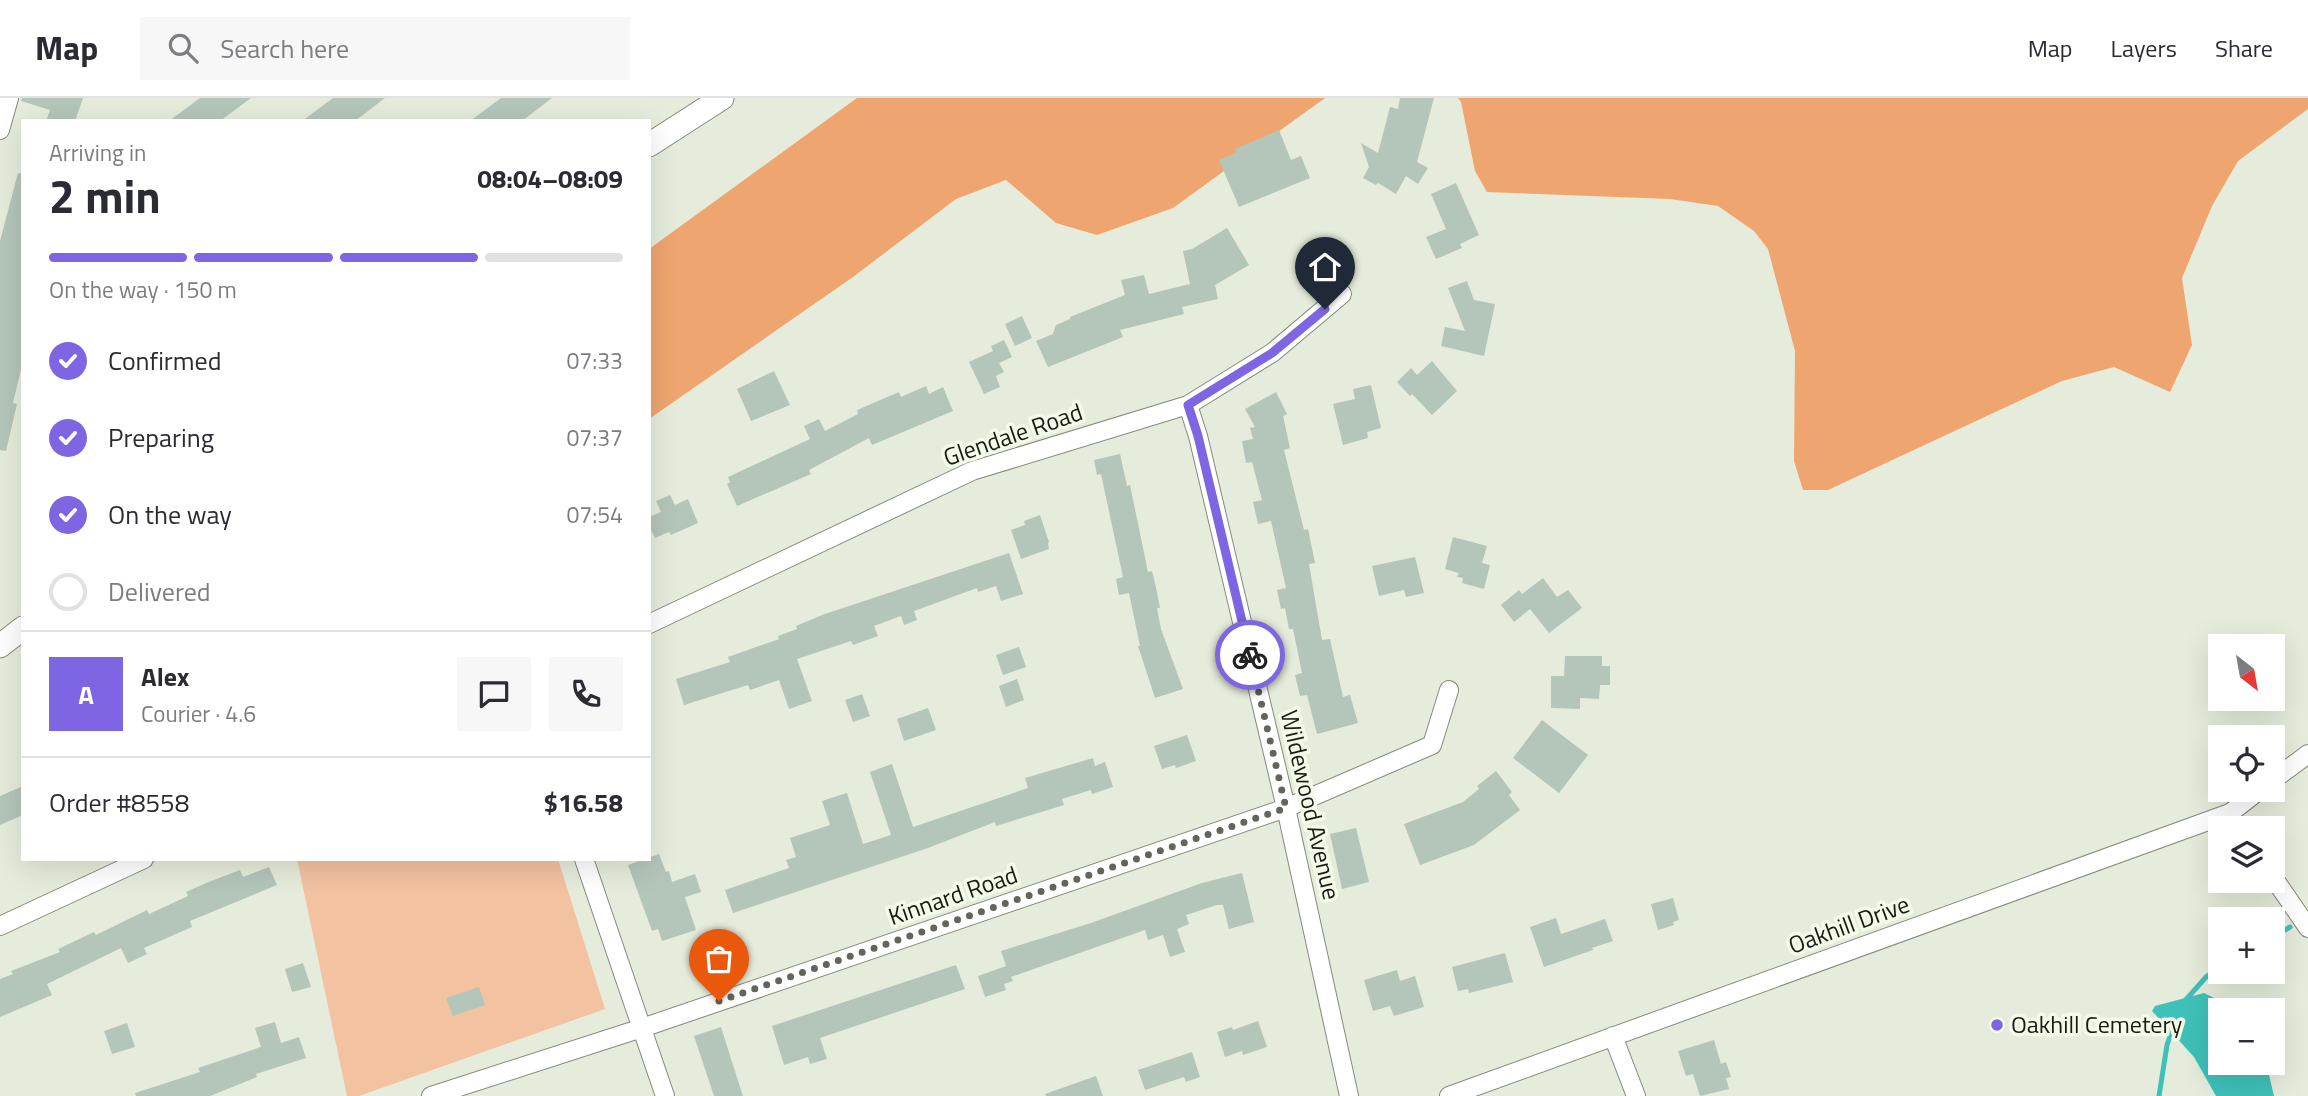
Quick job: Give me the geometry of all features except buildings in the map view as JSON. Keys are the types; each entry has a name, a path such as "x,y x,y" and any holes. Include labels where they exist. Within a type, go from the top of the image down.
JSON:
{"main road":[{"path":"651,144 722,98"},
{"path":"0,646 21,630"}],"street":[{"path":"0,130 9,98"},
{"name":"Glendale Road","path":"651,623 972,471 1188,405 1272,353 1342,294"},
{"name":"Wildewood Avenue","path":"1188,405 1198,436 1286,808 1349,1096"},
{"name":"Kinnard Road","path":"430,1096 642,1028 1286,808 1432,745 1449,690"},
{"path":"2285,771 2308,754"},
{"name":"Oakhill Drive","path":"2239,816 2250,802"},
{"name":"Oakhill Drive","path":"1448,1096 1613,1036 2208,830"},
{"path":"0,926 140,861"},
{"path":"585,861 665,1096"},
{"path":"2284,893 2308,928"},
{"path":"1613,1036 1636,1096"}],"shaded area":[{"path":"857,98 1325,98 1173,208 1097,235 1056,223 1006,180 956,199 853,277 651,418 651,248"},
{"path":"1458,98 2308,98 2308,109 2238,161 2212,206 2182,278 2192,345 2170,392 2114,367 2062,381 1828,490 1803,490 1794,461 1795,351 1768,249 1754,231 1718,206 1670,199 1487,192 1475,171"},
{"path":"297,861 559,861 605,1009 359,1096 347,1096"}],"water":[{"path":"2204,993 2214,998 2208,998 2208,1075 2269,1075 2274,1096 2216,1096 2194,1057 2152,1011 2155,1006"}],"waterway":[{"path":"2285,930 2290,927"},
{"path":"2183,1003 2208,975"},
{"path":"2159,1096 2167,1045 2173,1028"}],"way so far":[{"path":"719,1001 1286,808 1250,655"}],"place":[{"name":"Oakhill Cemetery","path":"1997,1025"}],"route":[{"path":"1250,655 1198,436 1188,405 1272,353 1325,309"}]}
